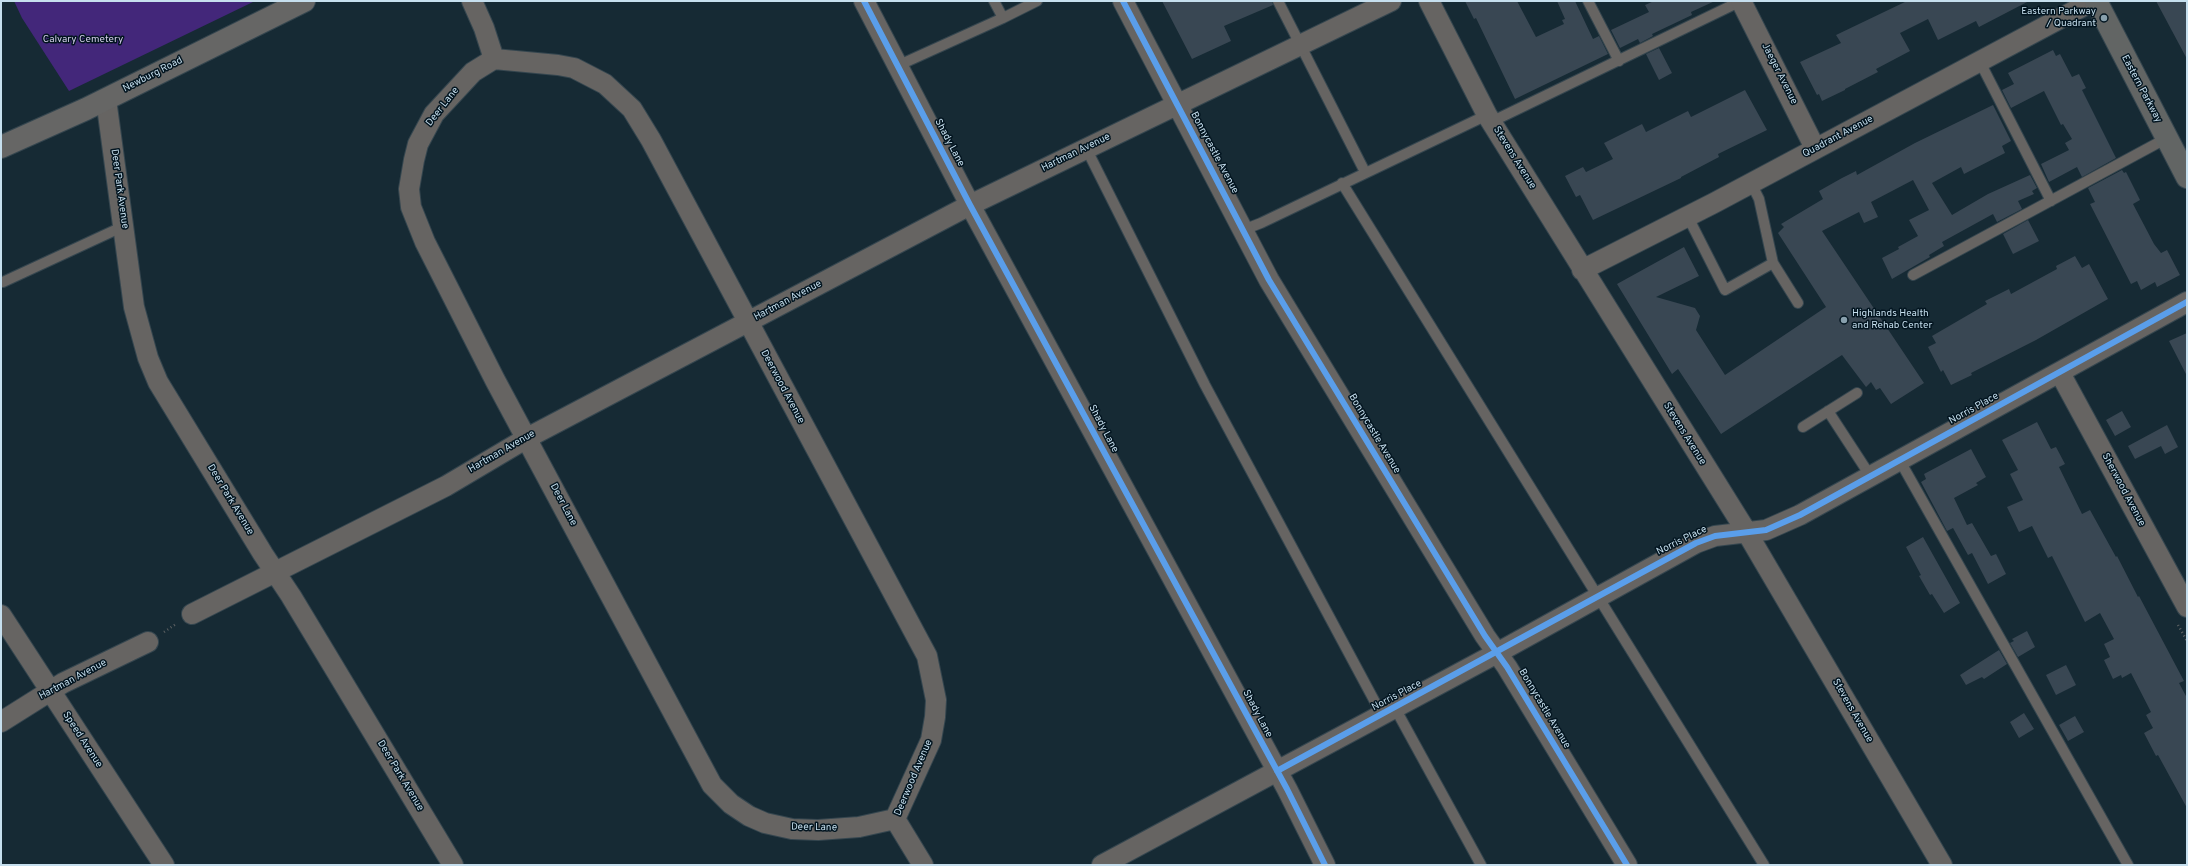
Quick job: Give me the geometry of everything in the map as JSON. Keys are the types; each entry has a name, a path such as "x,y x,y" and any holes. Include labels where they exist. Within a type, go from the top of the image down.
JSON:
{"main road":[{"name":"Newburg Road","path":"1,147 106,99 304,1"},
{"name":"Eastern Parkway","path":"2096,1 2187,177"}],"street":[{"path":"472,1 484,28 494,59"},
{"name":"Shady Lane","path":"864,1 970,205 1277,771 1325,865"},
{"name":"Bonnycastle Avenue","path":"1123,1 1269,280 1485,636 1497,653 1627,865"},
{"name":"Hartman Avenue","path":"192,614 446,486 527,438 970,205 1391,1"},
{"name":"Stevens Avenue","path":"1429,1 1489,119 1746,531 1942,865"},
{"name":"Jaeger Avenue","path":"1741,1 1815,148"},
{"name":"Quadrant Avenue","path":"1582,270 1688,217 2092,1"},
{"name":"Deerwood Avenue","path":"494,59 558,64 574,68 600,81 620,95 632,109 651,140 927,656 936,700 931,740 895,819 923,865"},
{"name":"Deer Lane","path":"494,59 473,72 434,114 418,144 410,176 409,189 412,207 425,242 527,438 712,785 731,804 749,816 765,823 792,829 818,830 859,827 895,819"},
{"name":"Deer Park Avenue","path":"106,99 134,307 148,358 158,382 276,572 453,865"},
{"name":"Norris Place","path":"1113,862 1277,771 1598,598 1696,543 1715,536 1746,531 1766,530 1871,477 2187,302"},
{"name":"Sherwood Avenue","path":"2060,373 2187,607"},
{"name":"Speed Avenue","path":"1,615 164,865"},
{"name":"Hartman Avenue","path":"1,722 50,691 148,642"}],"lane":[{"path":"994,1 1003,18"},
{"path":"898,66 1038,1"},
{"path":"1278,1 1366,172"},
{"path":"1588,1 1619,61"},
{"path":"1243,230 1261,223 1366,172 1619,61 1741,1"},
{"path":"1980,62 2051,201"},
{"path":"1913,276 2167,138"},
{"path":"1086,148 1205,385 1389,712 1481,865"},
{"path":"1342,183 1764,865"},
{"path":"1751,183 1759,199 1773,263 1798,303"},
{"path":"1688,217 1725,290 1773,263"},
{"path":"3,282 124,226"},
{"path":"1803,426 1857,393"},
{"path":"1828,411 1871,477"},
{"path":"1900,461 2128,865"}],"path":[{"path":"148,642 192,614"}],"green space":[{"name":"Calvary Cemetery","path":"14,1 255,1 69,91 22,18"}],"building":[{"path":"1162,1 1272,1 1273,5 1224,26 1231,41 1192,59"},
{"path":"1465,1 1517,1 1536,37 1564,24 1562,20 1565,19 1557,1 1575,1 1593,39 1599,36 1608,54 1515,99 1476,18 1474,19"},
{"path":"1654,1 1715,1 1691,12 1692,15 1652,34 1653,36 1640,43 1638,39 1620,48 1611,30 1649,12 1645,5"},
{"path":"1907,1 2029,1 1979,27 1976,21 1938,40 1928,19 1900,33 1910,51 1876,69 1878,72 1822,101 1819,94 1817,95 1800,62 1841,43 1836,35"},
{"path":"2156,1 2187,1 2187,59"},
{"path":"1659,48 1672,73 1659,80 1646,54"},
{"path":"2053,50 2056,56 2060,54 2072,77 2079,74 2086,88 2082,90 2116,158 2082,177 2077,167 2049,182 2041,164 2069,150 2065,143 2072,139 2063,124 2061,125 2044,91 2011,108 2002,90 2014,84 2008,73"},
{"path":"1745,90 1767,130 1718,154 1719,157 1681,178 1593,220 1580,195 1576,197 1565,176 1583,167 1586,172 1613,159 1604,143 1642,124 1646,132 1688,111 1691,117"},
{"name":"Highlands Health and Rehab Center","path":"1993,105 2011,141 2002,146 2005,153 1964,174 1961,167 1932,183 1952,215 1988,194 2030,175 2037,188 2032,191 2034,194 2018,201 2022,209 1997,222 1993,214 1942,242 1944,246 1929,255 1930,257 1892,279 1882,258 1918,236 1909,220 1929,210 1913,180 1871,202 1878,217 1864,223 1859,212 1822,231 1924,383 1891,404 1880,388 1876,390 1871,382 1866,387 1842,355 1721,434 1678,369 1672,374 1617,284 1684,247 1699,276 1656,297 1695,308 1700,316 1696,330 1725,375 1826,307 1778,233 1784,227 1781,224 1823,199 1819,191 1842,178 1856,171 1857,175 1915,143"},
{"path":"2122,170 2124,173 2126,172 2140,200 2133,204 2154,244 2161,253 2167,250 2180,275 2157,287 2155,282 2141,290 2137,281 2131,284 2090,204 2095,202 2088,188"},
{"path":"2028,220 2039,241 2013,254 2003,234"},
{"path":"2075,256 2082,268 2089,264 2108,299 2036,340 1971,373 1972,375 1951,385 1943,370 1941,372 1928,347 1936,343 1932,336 1987,304 1985,301 2009,289 2011,294 2057,269 2056,266"},
{"path":"2187,333 2187,376 2169,341"},
{"path":"2122,411 2131,427 2115,436 2106,420"},
{"path":"2037,422 2051,449 2056,447 2065,464 2059,467 2082,514 2090,510 2116,557 2117,556 2138,597 2139,596 2184,681 2179,683 2187,698 2187,808 2158,755 2156,756 2144,733 2153,728 2146,715 2151,712 2131,673 2122,678 2121,675 2113,679 2104,660 2110,657 2104,644 2114,639 2100,613 2085,622 2052,556 2048,558 2032,526 2019,532 2007,507 2023,500 2010,474 2018,470 2002,440"},
{"path":"2167,425 2178,447 2165,454 2161,446 2135,459 2128,446"},
{"path":"1971,449 1986,477 1976,483 1978,485 1954,498 1967,525 1972,523 1991,556 1996,554 2006,574 1988,584 1972,553 1968,555 1953,528 1947,531 1921,482 1926,479 1924,474"},
{"path":"1923,537 1960,603 1944,613 1932,594 1930,595 1919,576 1921,575 1906,547"},
{"path":"2027,631 2035,647 2018,657 2010,643 2014,641 2012,639"},
{"path":"1999,650 2007,664 1984,679 1982,677 1966,685 1960,675"},
{"path":"2066,665 2076,685 2056,695 2046,675"},
{"path":"2024,713 2034,729 2019,738 2010,722"},
{"path":"2075,716 2084,732 2068,741 2059,725"}],"cycle path":[{"path":"864,1 970,205 1287,789 1325,865"},
{"path":"1123,1 1269,280 1485,636 1507,667 1627,865"},
{"path":"1277,771 1696,543 1715,536 1766,530 1800,515 2187,302"}],"place":[{"name":"Eastern Parkway / Quadrant","path":"2104,18"},
{"name":"Highlands Health and Rehab Center","path":"1844,320"}]}
